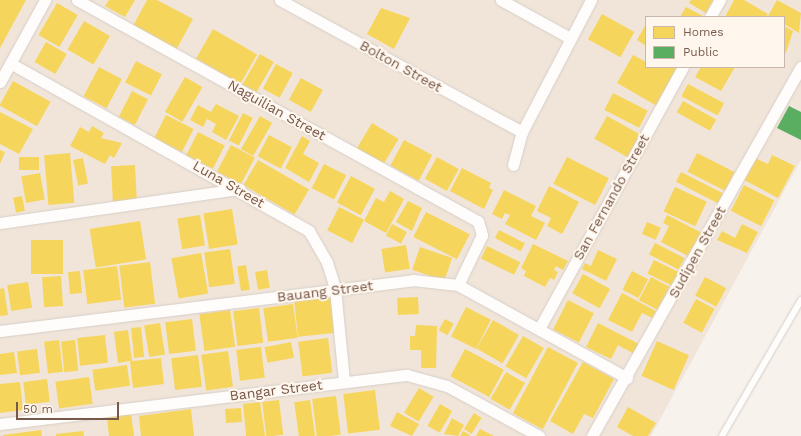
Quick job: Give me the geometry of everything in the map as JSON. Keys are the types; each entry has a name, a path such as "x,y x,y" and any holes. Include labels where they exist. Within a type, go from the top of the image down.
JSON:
{"street":[{"path":"0,82 45,0"},
{"name":"Naguilian Street","path":"77,0 478,220 482,235 458,285"},
{"name":"Bolton Street","path":"280,0 522,132"},
{"path":"501,0 570,38"},
{"path":"513,165 522,132 591,0"},
{"path":"711,16 720,0"},
{"name":"Luna Street","path":"10,63 240,189 309,231 327,262 334,289 344,381"},
{"name":"Sudipen Street","path":"592,436 801,67"},
{"name":"San Fernando Street","path":"540,327 682,68"},
{"path":"0,223 240,189"},
{"name":"Bauang Street","path":"0,331 413,280 458,285 540,327 626,378"},
{"name":"Bangar Street","path":"0,424 344,381 407,375 447,386 539,436"}],"lane":[{"path":"722,436 801,300"}],"shaded area":[{"path":"0,0 801,0 801,160 651,436 0,436"}],"building: Homes":[{"path":"0,0 26,0 0,48"},
{"path":"109,0 135,0 125,17 105,6"},
{"path":"147,0 157,0 193,19 176,50 133,26"},
{"path":"691,0 713,0 706,13 689,3"},
{"path":"734,0 744,0 768,14 767,16 726,16"},
{"path":"777,0 801,13 799,33 785,25 785,16 768,16"},
{"path":"57,3 78,15 59,47 38,35"},
{"path":"686,7 703,16 681,16"},
{"path":"381,8 410,18 394,49 367,34"},
{"path":"602,14 634,32 620,57 588,39"},
{"path":"84,21 110,36 93,65 68,50"},
{"path":"645,26 645,45 637,40"},
{"path":"785,27 793,31 785,52"},
{"path":"213,29 257,54 240,84 196,58"},
{"path":"46,42 67,54 55,74 34,62"},
{"path":"260,54 274,62 256,92 242,84"},
{"path":"633,55 645,61 645,68 676,68 657,106 617,83"},
{"path":"136,61 162,74 151,96 125,82"},
{"path":"276,64 293,73 280,98 263,89"},
{"path":"99,67 122,79 106,108 84,96"},
{"path":"700,68 734,68 721,91 695,77"},
{"path":"185,77 202,87 182,122 165,112"},
{"path":"301,78 323,90 311,112 289,100"},
{"path":"13,81 51,102 37,126 0,106"},
{"path":"688,84 724,103 718,116 681,96"},
{"path":"132,91 148,99 135,125 119,117"},
{"path":"613,93 648,111 639,128 604,110"},
{"path":"683,101 716,119 710,131 677,112"},
{"path":"216,104 239,116 226,140 212,132 216,124 207,119 203,127 190,120 198,105 211,112"},
{"path":"0,112 33,129 19,154 0,144"},
{"path":"243,113 253,118 239,146 229,141"},
{"path":"166,115 194,129 182,152 154,138"},
{"path":"260,116 272,123 253,156 241,149"},
{"path":"607,116 640,134 628,157 594,139"},
{"path":"372,123 399,139 383,165 357,149"},
{"path":"92,126 104,133 101,138 122,143 114,158 110,155 105,164 70,146 80,127 89,132"},
{"path":"198,132 225,146 213,169 186,155"},
{"path":"269,135 292,147 281,168 258,156"},
{"path":"302,136 310,141 303,154 319,163 309,182 285,168"},
{"path":"404,140 432,155 419,181 390,166"},
{"path":"231,145 255,158 241,184 217,171"},
{"path":"0,150 5,152 0,164"},
{"path":"70,153 74,203 48,205 44,155"},
{"path":"697,153 734,172 725,191 687,172"},
{"path":"772,155 795,166 778,198 744,180 755,158 768,164"},
{"path":"19,157 39,157 39,170 19,170"},
{"path":"437,157 459,169 447,191 425,179"},
{"path":"567,157 609,178 595,205 553,184"},
{"path":"83,158 88,184 78,185 73,160"},
{"path":"258,160 309,190 295,215 244,185"},
{"path":"324,164 346,175 334,199 312,188"},
{"path":"135,165 137,200 113,201 111,166"},
{"path":"462,168 491,183 489,188 493,190 484,209 450,191"},
{"path":"681,172 723,193 718,203 676,182"},
{"path":"40,173 45,200 26,203 21,176"},
{"path":"351,176 375,189 361,215 337,202"},
{"path":"744,185 774,200 761,226 731,211"},
{"path":"549,186 579,202 562,234 547,226 551,218 537,211"},
{"path":"675,187 707,202 695,226 664,211"},
{"path":"504,190 536,206 531,216 545,223 536,240 505,224 510,215 505,213 502,219 492,214"},
{"path":"390,191 404,199 386,233 364,221 376,198 384,202"},
{"path":"22,196 25,211 16,212 13,198"},
{"path":"408,201 422,208 412,231 396,222"},
{"path":"339,207 364,220 352,243 327,230"},
{"path":"232,209 238,245 209,249 203,214"},
{"path":"426,212 470,234 457,259 413,237"},
{"path":"200,215 205,246 182,249 177,219"},
{"path":"667,215 702,233 688,256 661,242 669,226 663,223"},
{"path":"140,221 146,260 96,267 90,229"},
{"path":"647,222 661,228 656,240 642,234"},
{"path":"392,224 407,232 401,243 386,235"},
{"path":"742,224 758,232 747,253 717,240 722,231 735,238"},
{"path":"499,230 525,243 521,251 495,238"},
{"path":"31,240 63,240 63,274 31,274"},
{"path":"655,243 684,258 679,270 649,255"},
{"path":"533,244 568,261 563,270 556,266 554,270 558,272 554,280 550,278 545,287 524,276 526,271 521,268"},
{"path":"406,245 410,269 385,273 381,249"},
{"path":"487,246 520,262 514,275 481,259"},
{"path":"420,247 452,258 444,281 412,270"},
{"path":"230,249 235,284 209,287 204,253"},
{"path":"598,250 617,259 606,281 582,269 585,263 591,266"},
{"path":"201,253 208,293 179,299 171,258"},
{"path":"654,260 681,273 674,287 647,273"},
{"path":"150,262 155,304 124,307 119,266"},
{"path":"246,265 250,290 241,291 237,266"},
{"path":"117,266 121,300 87,304 83,270"},
{"path":"267,270 270,288 258,290 255,272"},
{"path":"80,271 82,293 70,294 68,272"},
{"path":"632,271 648,279 639,298 622,290"},
{"path":"583,274 610,289 599,308 572,293"},
{"path":"61,276 63,306 44,307 42,277"},
{"path":"651,277 670,287 657,310 639,300"},
{"path":"705,277 726,288 716,307 695,296"},
{"path":"28,282 32,308 11,311 7,285"},
{"path":"4,288 8,315 0,316 0,289"},
{"path":"622,293 656,311 652,318 642,313 632,332 608,320"},
{"path":"332,297 336,333 298,337 294,301"},
{"path":"418,297 419,314 398,315 397,298"},
{"path":"696,299 715,309 702,333 683,323"},
{"path":"568,300 594,313 579,343 553,329"},
{"path":"293,304 298,338 268,342 263,308"},
{"path":"466,307 491,320 476,349 451,336"},
{"path":"259,308 263,343 237,346 233,311"},
{"path":"230,310 235,347 204,351 199,314"},
{"path":"192,319 196,351 169,354 165,322"},
{"path":"445,319 454,324 447,335 439,330"},
{"path":"493,320 519,335 502,364 476,349"},
{"path":"160,323 165,355 149,357 144,326"},
{"path":"598,323 641,345 636,355 618,345 611,359 586,347"},
{"path":"416,325 437,326 436,368 421,368 421,350 410,350 410,336 415,336"},
{"path":"141,327 144,357 134,358 131,328"},
{"path":"128,330 132,361 161,358 164,384 133,388 130,361 118,363 114,332"},
{"path":"105,335 108,363 80,366 77,338"},
{"path":"523,336 544,348 526,378 506,366"},
{"path":"328,338 332,373 302,376 298,342"},
{"path":"59,340 63,372 48,374 44,342"},
{"path":"75,340 78,371 64,372 61,341"},
{"path":"657,341 689,355 674,390 642,376"},
{"path":"291,342 294,358 268,363 264,347"},
{"path":"261,347 265,378 240,381 236,350"},
{"path":"548,347 578,363 543,429 513,413"},
{"path":"37,349 40,373 20,375 17,351"},
{"path":"465,349 504,370 489,397 450,376"},
{"path":"228,351 233,387 206,390 201,355"},
{"path":"14,352 17,373 0,375 0,354"},
{"path":"198,355 202,387 175,390 171,358"},
{"path":"583,362 614,379 593,418 584,414 573,434 550,421"},
{"path":"127,365 130,386 95,391 92,370"},
{"path":"506,372 525,383 510,410 490,399"},
{"path":"89,377 93,404 59,408 55,382"},
{"path":"47,379 50,402 26,405 23,382"},
{"path":"20,382 23,410 0,413 0,384"},
{"path":"419,388 434,397 419,422 404,413"},
{"path":"375,390 380,430 348,434 343,394"},
{"path":"336,396 341,435 317,436 312,399"},
{"path":"279,400 283,435 266,436 262,402"},
{"path":"310,400 315,436 299,436 294,402"},
{"path":"260,402 265,436 246,436 243,404"},
{"path":"440,404 452,411 440,433 428,426"},
{"path":"628,407 656,423 648,436 633,436 617,427"},
{"path":"241,408 242,422 226,423 225,409"},
{"path":"191,409 194,436 141,436 139,416"},
{"path":"397,412 419,424 412,436 390,426"},
{"path":"474,413 482,418 472,434 464,429"},
{"path":"131,414 134,436 109,436 107,417"},
{"path":"452,418 464,425 458,436 444,434"},
{"path":"480,429 494,436 476,436"},
{"path":"41,430 42,436 3,436 3,435"},
{"path":"83,431 84,436 56,436 56,434"},
{"path":"463,431 470,435 470,436 460,436"}],"building: Public":[{"path":"789,106 801,112 801,140 777,128"}]}
